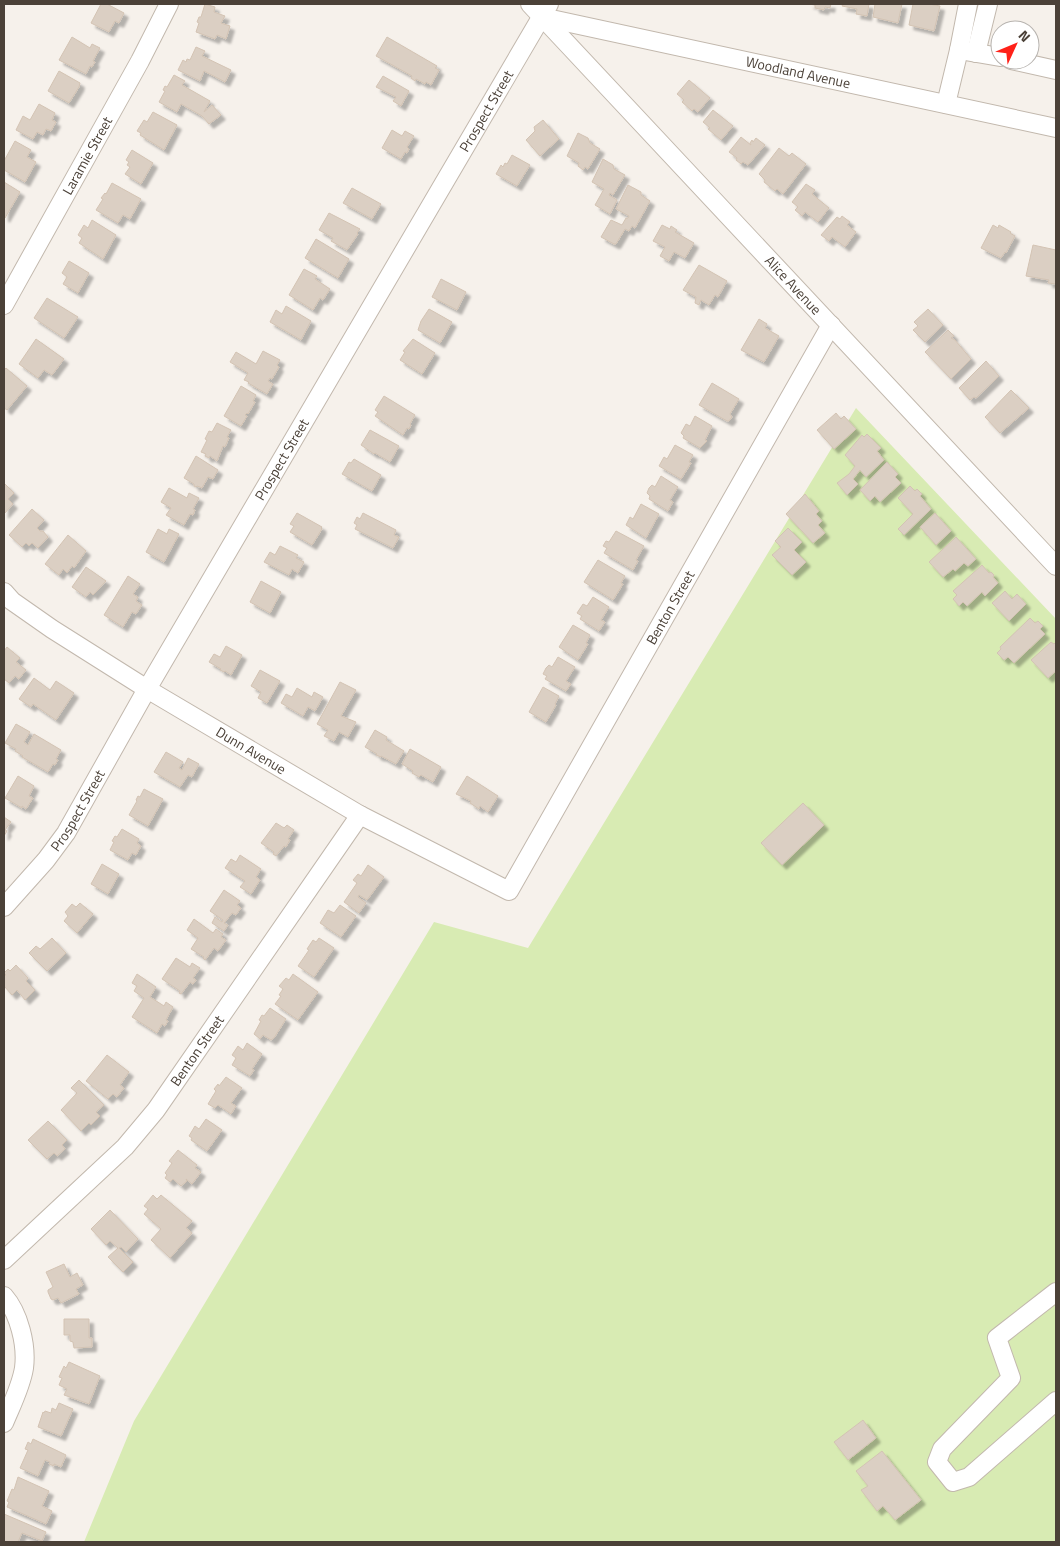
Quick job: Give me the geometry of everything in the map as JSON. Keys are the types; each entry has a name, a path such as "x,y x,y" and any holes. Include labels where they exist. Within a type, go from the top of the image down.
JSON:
{"street":[{"name":"Laramie Street","path":"4,305 140,62 168,4"},
{"name":"Alice Avenue","path":"530,4 545,10 831,325 1056,566"},
{"path":"946,104 968,4"},
{"path":"976,53 988,4"},
{"name":"Woodland Avenue","path":"545,10 1056,128"},
{"name":"Prospect Street","path":"4,907 46,860 66,833 147,689 545,10"},
{"path":"959,50 990,56"},
{"path":"1040,66 1056,70"},
{"name":"Benton Street","path":"509,891 831,325"},
{"name":"Dunn Avenue","path":"4,592 12,601 52,629 147,689 360,815 509,891"},
{"name":"Benton Street","path":"4,1260 125,1147 156,1110 360,815"},
{"path":"1056,1292 996,1338 1011,1378 942,1449 937,1462 953,1482 969,1477 1056,1401"},
{"path":"4,1296 10,1302 22,1332 24,1368 4,1423"}],"green space":[{"path":"856,408 1056,619 1056,1542 84,1542 134,1421 434,922 528,948"}],"building":[{"path":"101,4 107,4 124,13 119,23 115,21 109,32 91,23"},
{"path":"205,4 215,7 214,12 225,16 221,23 230,26 226,39 217,35 215,39 196,32 199,23 197,22 199,17 201,17"},
{"path":"809,4 831,4 830,8 825,7 824,10"},
{"path":"843,4 869,4 867,16 856,14 857,9 842,6"},
{"path":"875,4 902,4 898,23 873,17"},
{"path":"913,4 940,6 934,31 909,25"},
{"path":"72,37 90,48 92,44 100,48 93,61 95,62 92,67 90,66 86,74 59,60"},
{"path":"387,37 437,66 435,68 439,70 431,85 416,79 415,81 411,78 412,76 376,56"},
{"path":"196,47 205,51 202,56 231,70 225,82 204,71 200,81 178,70 183,60 186,62 187,59 190,60"},
{"path":"59,71 80,83 69,103 48,91"},
{"path":"174,75 185,81 182,85 210,101 204,112 212,105 221,115 209,124 202,116 181,104 177,112 159,102 165,91 163,90 165,86 167,87"},
{"path":"383,76 409,91 401,106 393,101 396,97 376,87"},
{"path":"689,80 710,98 698,112 694,109 692,111 682,102 684,100 677,94"},
{"path":"39,104 55,113 52,120 56,122 51,131 46,129 43,135 37,132 33,139 16,130 23,116 30,120"},
{"path":"713,110 733,126 721,140 703,122"},
{"path":"153,112 177,125 164,150 140,135 141,133 137,131 144,120 147,122"},
{"path":"543,120 559,139 540,156 526,140 535,131 534,127"},
{"path":"392,130 402,136 405,131 414,136 407,147 409,149 407,153 405,152 401,159 382,148"},
{"path":"578,133 588,138 590,143 600,149 588,169 585,167 583,170 578,166 579,163 567,156"},
{"path":"741,137 751,145 752,140 753,142 756,138 765,145 748,165 743,162 741,164 729,152"},
{"path":"15,141 31,150 27,157 36,162 25,182 4,170 4,161"},
{"path":"779,148 789,156 792,153 806,164 783,194 777,189 775,191 764,182 765,180 759,174"},
{"path":"132,150 153,163 141,184 125,174 130,167 127,165 129,162 126,160"},
{"path":"512,155 530,165 517,186 496,174 501,165 503,167 505,163 507,164"},
{"path":"603,159 613,165 614,169 625,175 613,195 610,193 609,195 617,200 610,214 595,205 604,189 592,182"},
{"path":"4,182 20,192 5,218 4,217"},
{"path":"112,183 141,199 130,219 123,215 118,223 96,210 103,199 101,198 106,194"},
{"path":"806,184 815,190 812,194 829,208 818,222 805,212 802,216 795,210 798,207 792,202"},
{"path":"628,185 641,192 641,195 650,201 635,228 632,226 629,231 625,229 616,244 614,244 601,237 611,220 622,225 626,218 628,218 629,216 616,209"},
{"path":"352,188 381,204 372,219 343,203"},
{"path":"329,213 360,229 347,250 331,241 333,238 319,230"},
{"path":"842,216 850,222 847,225 856,232 845,247 832,237 829,241 821,235 837,217 840,219"},
{"path":"92,220 116,235 103,259 79,243 82,238 78,235 84,225 88,228"},
{"path":"662,225 670,229 671,226 677,230 675,232 694,243 685,258 674,252 669,261 660,256 665,247 653,241"},
{"path":"993,225 998,228 999,225 1015,236 1006,253 1001,258 981,248"},
{"path":"316,239 349,259 338,278 305,258"},
{"path":"1033,245 1056,250 1056,284 1048,283 1049,280 1026,276"},
{"path":"69,261 89,273 78,293 63,284 67,277 62,273"},
{"path":"699,265 727,281 718,297 715,295 709,305 701,300 699,305 695,303 696,297 683,290"},
{"path":"304,269 317,276 315,279 330,289 323,300 320,298 313,310 289,295"},
{"path":"441,279 466,292 457,310 432,297"},
{"path":"47,298 78,317 64,338 34,318"},
{"path":"286,306 311,321 301,340 270,322 276,310 282,314"},
{"path":"429,309 452,322 440,343 418,330 421,321"},
{"path":"928,309 943,325 925,342 913,330 918,326 914,322"},
{"path":"759,319 767,324 765,328 779,336 764,362 741,350"},
{"path":"948,330 954,336 951,338 955,340 971,359 951,379 925,352"},
{"path":"36,339 64,359 52,375 44,370 38,378 19,364"},
{"path":"413,339 435,353 422,374 400,360 405,352 403,351"},
{"path":"263,351 280,360 277,365 279,367 272,379 270,378 268,381 273,384 267,394 244,380 248,373 230,362 236,352 256,364"},
{"path":"986,361 999,376 976,398 974,397 970,400 959,388"},
{"path":"6,368 27,386 7,410 4,408 4,370"},
{"path":"712,383 739,399 730,414 732,417 729,421 699,405"},
{"path":"241,386 256,395 253,401 255,402 248,414 245,415 247,416 241,426 224,416"},
{"path":"1011,390 1029,408 1000,433 985,417"},
{"path":"384,396 415,415 409,429 407,428 403,435 375,416 378,412 375,410"},
{"path":"836,413 841,419 844,416 856,429 834,449 817,430"},
{"path":"695,416 712,426 705,440 707,441 700,448 683,438 684,436 681,433 686,424 690,426"},
{"path":"217,423 231,430 225,447 223,446 217,461 210,456 209,458 205,456 206,454 201,452 209,431 212,432"},
{"path":"370,430 399,446 390,462 361,445"},
{"path":"867,434 881,448 877,451 884,460 866,477 860,470 853,479 858,484 847,495 837,483 849,474 855,466 845,455 862,435 864,437"},
{"path":"675,445 693,455 689,462 691,463 681,479 659,466 664,457 667,459"},
{"path":"196,456 218,470 213,479 208,477 202,488 194,486 194,484 184,478"},
{"path":"354,459 381,475 372,491 342,474 349,462 351,463"},
{"path":"887,462 898,474 895,477 901,483 880,502 875,496 870,501 860,490"},
{"path":"661,476 678,487 670,500 673,502 668,511 649,499 650,496 647,493 652,485 655,487"},
{"path":"4,483 14,493 8,499 13,504 4,514"},
{"path":"910,486 922,494 920,496 931,509 904,535 898,529 913,514 898,498"},
{"path":"169,488 187,498 189,493 199,498 193,509 195,510 193,515 190,514 184,525 166,515 171,508 161,502"},
{"path":"805,494 819,511 816,514 822,521 818,525 825,533 813,543 786,514"},
{"path":"641,504 659,514 646,538 626,525 630,517 633,519"},
{"path":"32,509 44,520 37,528 48,537 38,548 32,543 29,546 26,543 22,547 9,535"},
{"path":"297,513 322,527 312,545 290,532 294,526 290,524"},
{"path":"363,513 396,530 394,535 399,537 393,548 355,529 357,525 354,523 357,517 360,519"},
{"path":"935,513 951,531 936,545 920,527"},
{"path":"788,528 802,542 794,550 806,562 792,575 772,555 781,547 775,541"},
{"path":"158,529 167,534 169,529 179,534 164,562 146,552"},
{"path":"616,531 644,546 633,570 604,553 607,548 603,546 606,541 609,542"},
{"path":"68,535 86,551 74,568 72,566 67,573 63,569 59,575 45,564"},
{"path":"956,537 976,559 968,566 964,563 955,571 953,569 943,577 929,562"},
{"path":"280,546 298,555 296,558 304,562 298,573 292,569 289,575 264,562 270,552 275,555"},
{"path":"598,560 625,576 621,583 623,584 613,600 584,582"},
{"path":"982,565 989,573 991,572 994,575 993,577 998,583 985,596 982,592 967,606 963,602 959,606 953,599 957,595 953,591"},
{"path":"86,567 106,581 93,595 90,592 86,597 72,587"},
{"path":"128,576 140,584 133,594 138,597 136,601 142,605 136,614 132,612 123,627 104,615"},
{"path":"261,581 281,592 270,613 250,602"},
{"path":"1005,591 1012,599 1017,594 1026,604 1009,621 992,603"},
{"path":"593,597 609,607 601,620 605,622 599,631 580,619 582,616 577,613 583,604 587,606"},
{"path":"1030,618 1035,623 1038,621 1043,626 1040,629 1045,634 1014,663 1008,657 1004,660 997,653 1001,649 1000,647"},
{"path":"573,625 590,635 586,643 588,644 578,660 559,647"},
{"path":"1051,642 1054,644 1056,642 1056,671 1048,678 1031,660"},
{"path":"226,646 242,655 231,675 209,662 214,654 220,657"},
{"path":"7,647 20,658 16,662 26,670 19,679 15,676 9,683 4,679 4,651"},
{"path":"558,657 575,667 566,681 571,684 566,691 545,679 547,676 543,674 549,665 552,667"},
{"path":"260,670 280,681 267,703 258,698 261,692 251,686"},
{"path":"34,678 50,690 56,681 74,693 56,720 33,704 31,707 19,699"},
{"path":"340,682 356,690 341,716 356,722 348,737 339,732 334,741 324,736 328,730 317,724"},
{"path":"543,687 559,696 546,722 529,712"},
{"path":"297,688 312,697 314,692 323,697 315,711 308,707 303,716 281,703 286,694 292,697"},
{"path":"16,724 30,732 24,742 28,745 34,734 61,750 56,759 58,760 48,772 22,757 15,751 16,749 5,743"},
{"path":"375,730 387,737 386,740 404,751 396,764 376,755 365,747"},
{"path":"410,749 441,767 433,782 421,775 419,777 412,773 413,771 402,764"},
{"path":"166,752 183,762 179,768 182,770 188,758 199,764 192,777 188,775 180,787 154,772"},
{"path":"18,776 34,786 29,796 33,798 26,809 5,798"},
{"path":"467,776 498,796 488,812 480,806 479,809 470,803 471,801 456,794"},
{"path":"144,789 163,799 148,826 129,815 138,796 140,797"},
{"path":"803,803 824,825 782,865 761,843"},
{"path":"4,817 11,822 5,830 7,831 4,836"},
{"path":"276,823 284,828 287,825 294,830 288,839 290,840 286,847 284,846 276,856 273,854 274,852 261,843"},
{"path":"122,829 139,839 137,843 141,846 136,855 132,853 128,860 110,850 114,842 112,841"},
{"path":"240,855 261,869 256,877 260,880 251,894 240,887 245,881 225,868 231,859 236,862"},
{"path":"102,864 119,874 108,894 91,884"},
{"path":"368,865 384,877 367,900 359,895 358,897 366,903 359,913 344,902 357,883 353,880 358,874 361,876"},
{"path":"224,890 240,901 237,905 241,908 236,915 232,913 224,923 228,925 224,931 212,923 215,917 222,922 223,920 210,911"},
{"path":"80,903 93,914 77,933 64,921 68,916 65,912 72,904 76,907"},
{"path":"340,905 356,916 341,937 320,923 328,910 334,913"},
{"path":"194,919 213,933 216,929 223,934 221,937 226,940 218,951 214,948 205,960 204,957 191,949 198,938 187,930"},
{"path":"52,938 66,953 47,971 29,953 36,946 40,949"},
{"path":"319,938 334,948 314,977 298,966 309,950 307,949 313,940 316,942"},
{"path":"176,958 190,967 192,963 200,968 193,978 196,980 193,984 190,982 181,994 179,993 180,991 162,979"},
{"path":"16,965 28,978 26,981 35,990 25,1000 17,990 12,995 4,986 4,976 6,975 4,973 8,969 10,971"},
{"path":"137,974 156,987 150,997 164,1006 166,1002 173,1007 165,1026 162,1024 157,1033 132,1017 144,998 134,991 137,986 132,983"},
{"path":"293,974 318,992 298,1020 275,1004 281,996 279,995 283,989 279,986 286,978 289,980"},
{"path":"270,1008 286,1019 274,1038 271,1040 263,1035 260,1039 254,1034 262,1015 264,1016"},
{"path":"247,1043 262,1054 252,1069 254,1070 250,1076 232,1065 236,1058 232,1055 238,1046 243,1050"},
{"path":"107,1055 129,1072 120,1085 124,1088 117,1097 113,1094 108,1099 86,1081"},
{"path":"226,1077 242,1088 231,1103 236,1106 231,1114 218,1105 215,1108 208,1104 216,1091 214,1089"},
{"path":"79,1080 104,1105 96,1112 100,1116 81,1131 61,1110 77,1093 71,1088"},
{"path":"206,1119 222,1130 207,1151 191,1140 192,1138 189,1136 195,1126 199,1129"},
{"path":"48,1121 67,1140 62,1145 65,1149 57,1156 54,1153 47,1159 28,1140"},
{"path":"178,1150 197,1165 195,1168 201,1172 192,1184 186,1179 187,1181 181,1186 173,1179 170,1182 165,1178 167,1175 165,1173 172,1163 169,1161"},
{"path":"153,1195 157,1199 161,1195 192,1221 186,1228 192,1233 170,1258 151,1240 161,1229 144,1214 148,1209 144,1206"},
{"path":"110,1210 138,1239 126,1252 121,1247 119,1248 133,1262 123,1272 108,1257 118,1248 110,1241 106,1245 91,1229"},
{"path":"64,1264 70,1277 77,1273 83,1285 76,1289 79,1294 61,1303 58,1298 51,1299 48,1290 53,1287 46,1272"},
{"path":"64,1319 89,1319 89,1338 92,1338 92,1347 74,1348 73,1342 70,1341 70,1335 64,1335"},
{"path":"69,1362 100,1376 89,1404 64,1395 67,1389 59,1385 62,1378 59,1377 64,1366 66,1368"},
{"path":"59,1403 73,1409 61,1436 38,1427 43,1412 51,1413 52,1408 56,1410"},
{"path":"863,1420 876,1438 848,1460 834,1442"},
{"path":"33,1439 66,1455 61,1467 49,1464 50,1462 45,1460 38,1476 20,1468 28,1450 25,1449 28,1442 31,1444"},
{"path":"882,1451 921,1500 895,1520 883,1506 877,1511 861,1490 868,1486 856,1471"},
{"path":"18,1477 49,1491 42,1506 52,1511 46,1524 7,1507 9,1502 7,1501 12,1489 14,1490"},
{"path":"4,1514 46,1532 42,1541 22,1533 18,1542 4,1542"}]}
